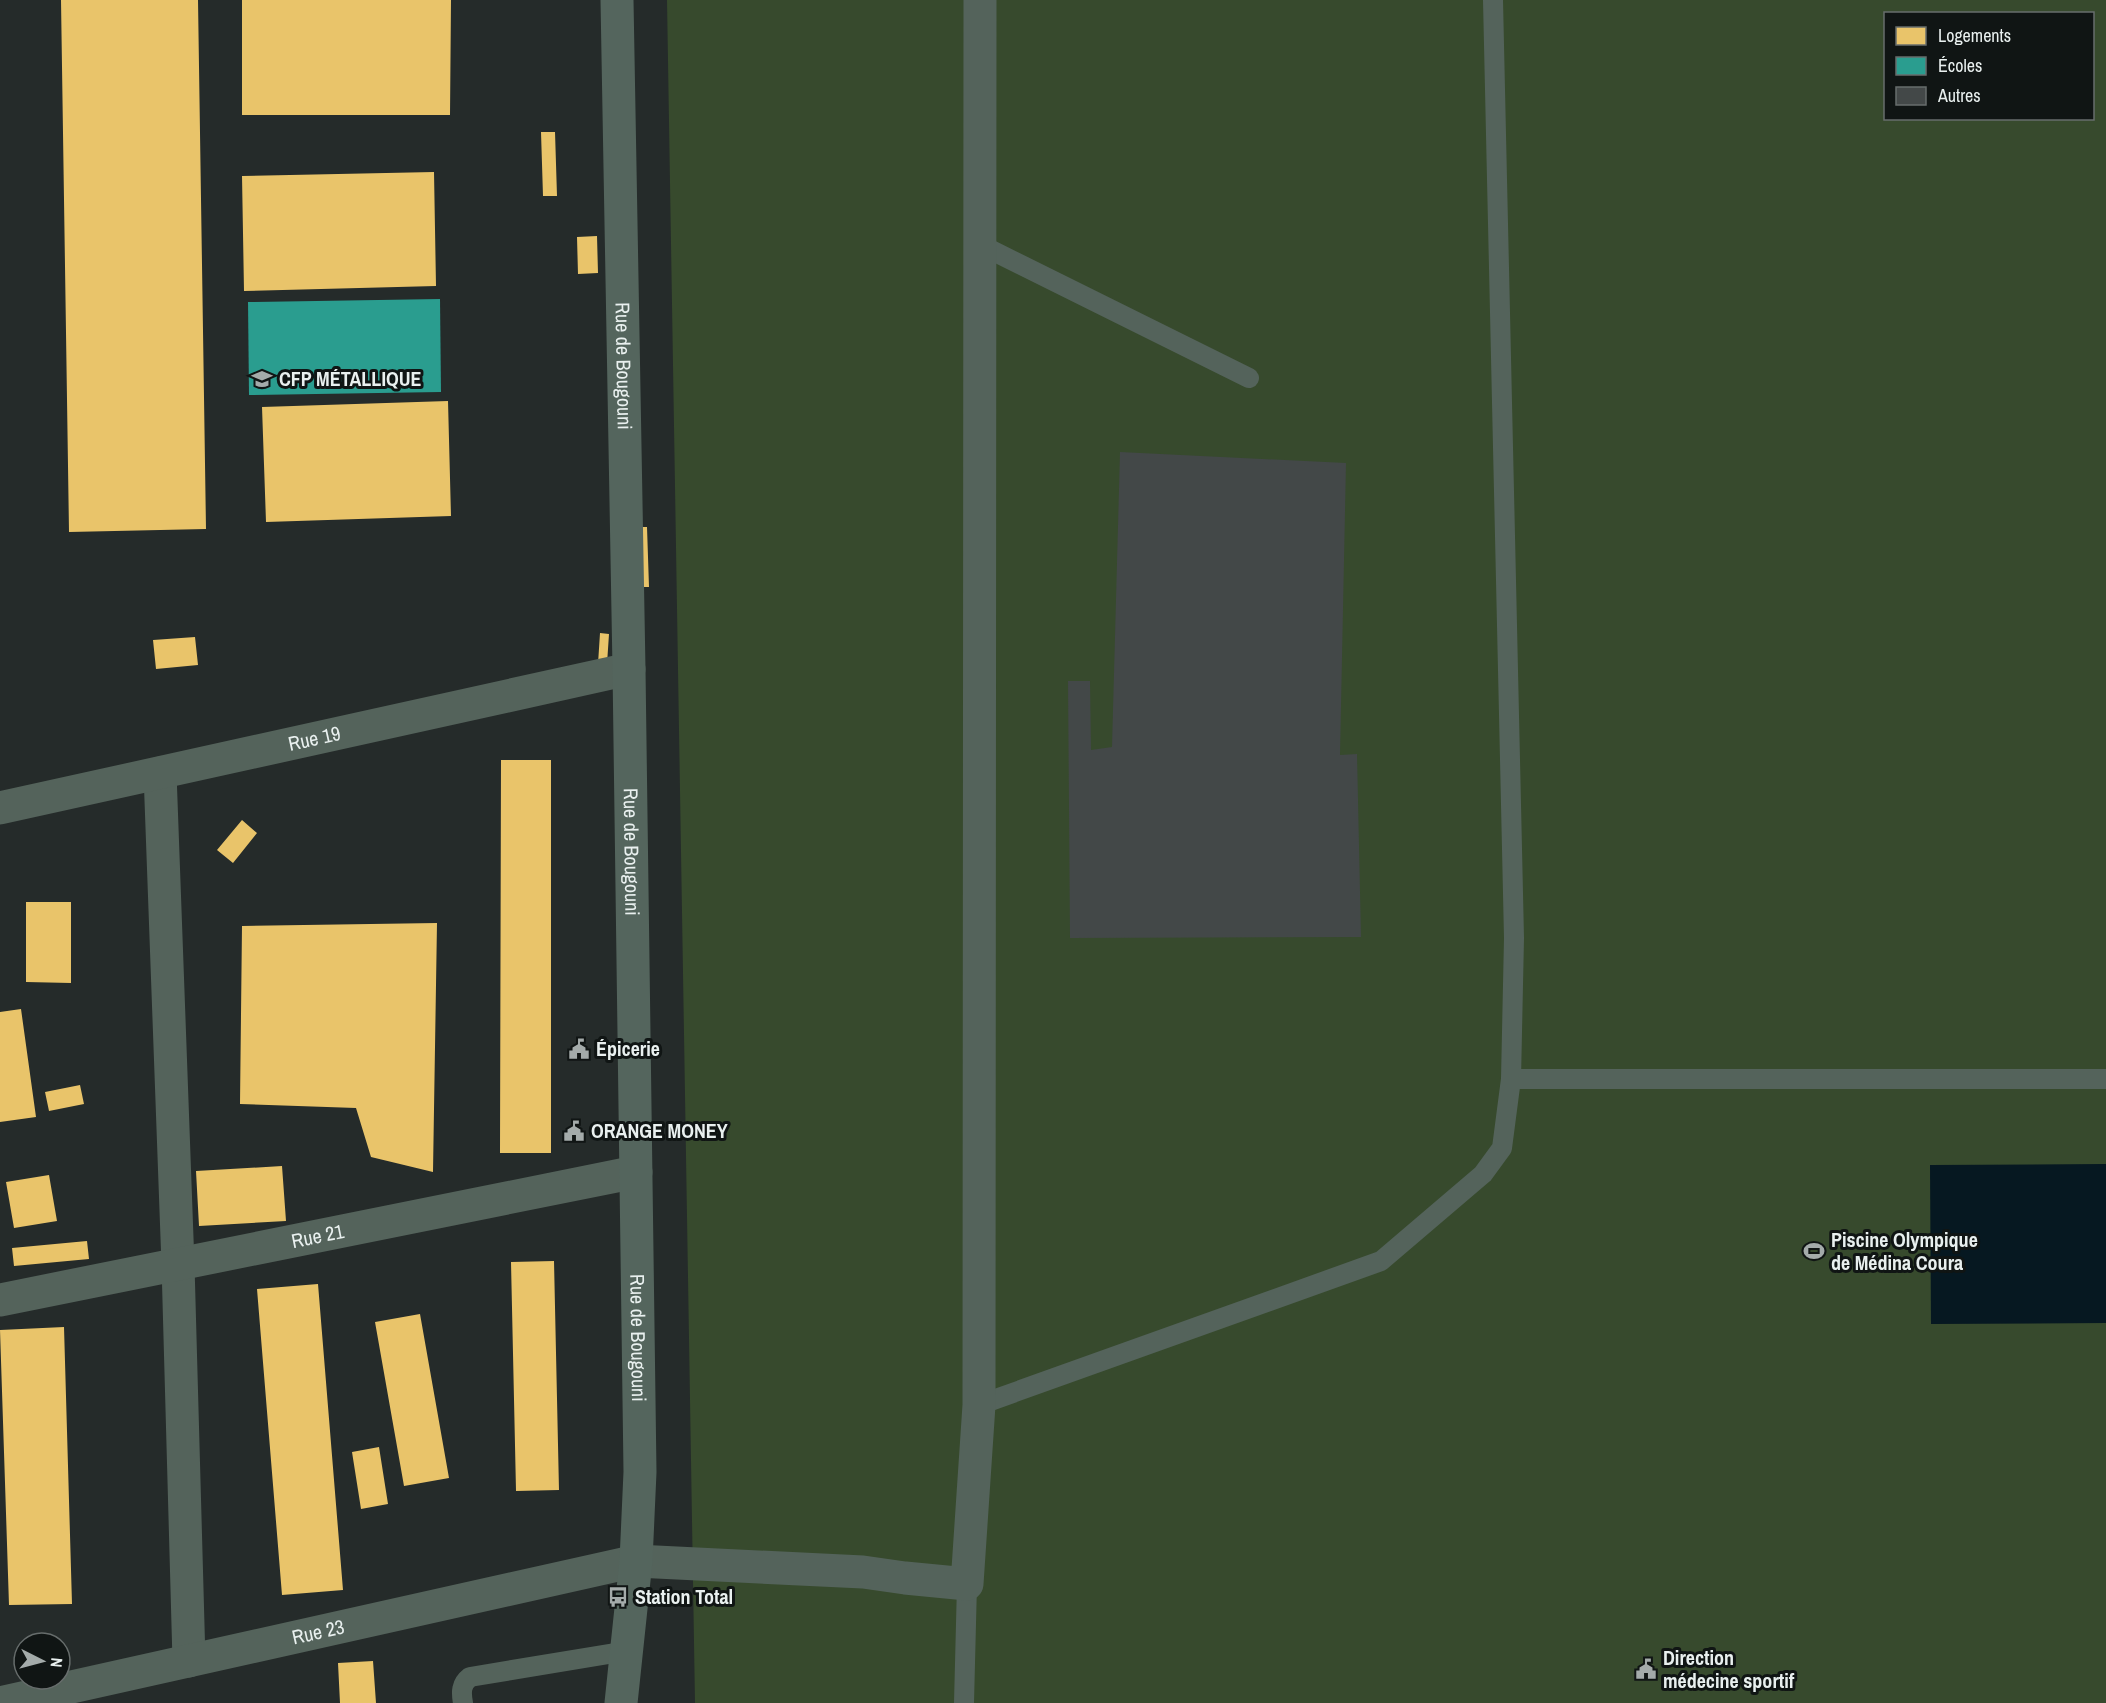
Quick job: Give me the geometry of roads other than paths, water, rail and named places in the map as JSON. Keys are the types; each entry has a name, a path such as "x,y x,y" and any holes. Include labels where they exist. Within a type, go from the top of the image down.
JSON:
{"main road":[{"name":"Rue de Bougouni","path":"617,0 640,1472 636,1561 621,1703"}],"street":[{"path":"967,1584 979,1405 980,0"},
{"name":"Rue 19","path":"0,808 629,669"},
{"path":"160,773 178,1264 189,1661"},
{"name":"Rue 21","path":"0,1300 636,1172"},
{"name":"Rue 23","path":"0,1702 636,1561 863,1572 967,1584"}],"lane":[{"path":"979,1405 1381,1261 1483,1174 1502,1148 1511,1079 1514,938 1493,0"},
{"path":"979,244 1249,378"},
{"path":"1511,1079 2106,1079"},
{"path":"964,1703 967,1584"},
{"path":"463,1703 461,1692 464,1682 470,1677 627,1651"}],"water":[{"path":"2106,1164 2106,1323 1931,1324 1930,1165"}],"place":[{"name":"CFP MÉTALLIQUE","path":"262,379"},
{"name":"Épicerie","path":"579,1049"},
{"name":"ORANGE MONEY","path":"574,1131"},
{"name":"Piscine Olympique de Médina Coura","path":"1814,1251"},
{"name":"Station Total","path":"618,1597"},
{"name":"Direction médecine sportif","path":"1646,1669"}]}
